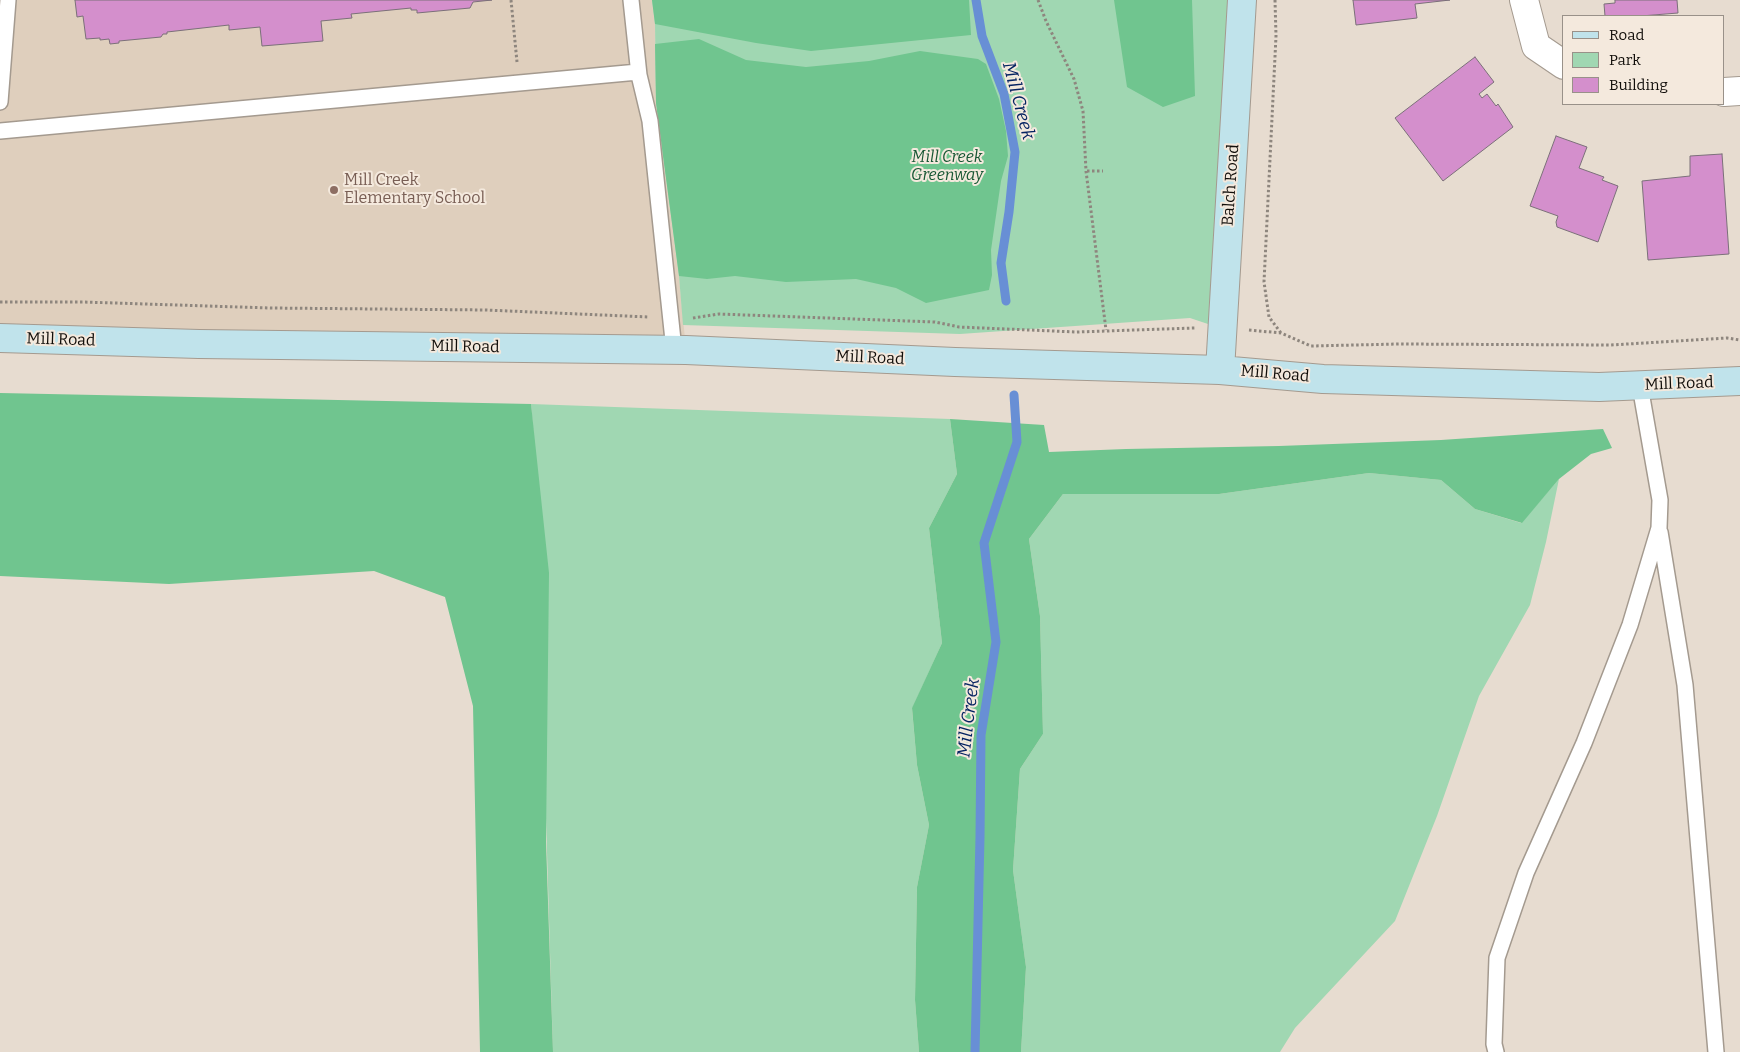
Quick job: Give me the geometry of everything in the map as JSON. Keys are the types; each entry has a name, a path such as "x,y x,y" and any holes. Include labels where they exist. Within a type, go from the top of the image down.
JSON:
{"street":[{"name":"Balch Road","path":"1220,370 1242,0"},
{"path":"1524,0 1536,46 1562,64"},
{"path":"1725,92 1740,91"},
{"name":"Mill Road","path":"0,338 199,344 674,350 964,363 1220,370 1323,379 1599,387 1740,381"}],"lane":[{"path":"0,102 8,0"},
{"path":"632,0 638,72 650,122 674,350"},
{"path":"0,131 638,72"},
{"path":"1640,386 1660,500 1659,528 1685,685 1716,1052"},
{"path":"1496,1052 1494,1044 1497,958 1526,873 1584,744 1630,625 1659,528"}],"path":[{"path":"511,0 517,62"},
{"path":"1038,0 1074,79 1082,111 1086,171 1106,330"},
{"path":"1275,0 1276,36 1264,282 1269,317 1281,333"},
{"path":"1086,171 1103,170"},
{"path":"0,302 83,302 270,308 486,310 612,317"},
{"path":"693,318 719,314 935,322 959,327 1076,332 1186,327"},
{"path":"1262,331 1281,333 1312,346 1399,344 1611,345 1727,338 1740,340"}],"shaded area":[{"name":"Mill Creek Elementary School","path":"0,0 652,0 655,24 656,103 679,276 686,350 0,337"}],"green space":[{"name":"Mill Creek Greenway","path":"652,0 1242,0 1223,329 1190,318 960,334 683,325 679,276 656,103 655,24"},
{"path":"652,0 969,0 971,35 811,51 655,24"},
{"path":"1114,0 1192,0 1195,96 1163,107 1127,87"},
{"path":"699,39 746,60 806,67 869,61 920,51 978,59 986,64 999,99 1006,131 1008,156 1001,181 991,250 992,275 989,290 926,303 896,288 856,279 786,282 735,276 707,279 679,276 656,103 655,44"},
{"path":"0,393 531,404 549,573 546,841 553,1052 480,1052 473,706 445,597 374,571 169,584 0,576"},
{"path":"531,404 950,419 957,474 929,528 942,643 912,709 917,765 929,825 917,887 915,1000 919,1052 553,1052 535,452"},
{"path":"950,419 1044,425 1049,452 1441,440 1603,429 1612,448 1591,454 1559,479 1522,523 1475,509 1441,480 1369,473 1219,494 1063,494 1029,539 1040,616 1043,734 1020,769 1013,870 1026,967 1021,1052 919,1052 915,1000 917,887 929,825 917,765 912,708 942,643 929,528 957,474"},
{"path":"1369,473 1441,480 1475,509 1521,523 1559,479 1530,605 1479,696 1437,816 1395,921 1295,1028 1280,1052 1021,1052 1026,967 1013,870 1020,769 1043,734 1040,616 1029,539 1063,494 1219,494"}],"building":[{"path":"75,0 492,0 473,2 470,8 417,13 417,10 411,10 411,8 351,14 352,18 321,21 323,41 262,46 260,27 229,30 229,25 167,32 167,34 163,34 161,37 119,41 119,43 110,44 109,39 86,39 83,16 77,17"},
{"path":"1353,0 1450,0 1415,4 1417,18 1356,25"},
{"path":"1615,0 1677,0 1678,13 1605,15 1604,4 1615,3"},
{"path":"1475,57 1494,82 1479,94 1482,98 1487,94 1496,106 1498,104 1513,127 1443,181 1395,118"},
{"path":"1556,136 1587,147 1579,168 1604,177 1602,180 1618,186 1598,242 1557,227 1558,216 1530,206"},
{"path":"1722,154 1729,254 1648,260 1642,181 1690,176 1690,156"}],"waterway":[{"name":"Mill Creek","path":"976,0 982,36 1004,94 1015,152 1009,212 1001,263 1006,301"},
{"name":"Mill Creek","path":"975,1052 981,735 996,642 984,543 1017,442 1014,395"}],"place":[{"name":"Mill Creek Elementary School","path":"334,190"}]}
